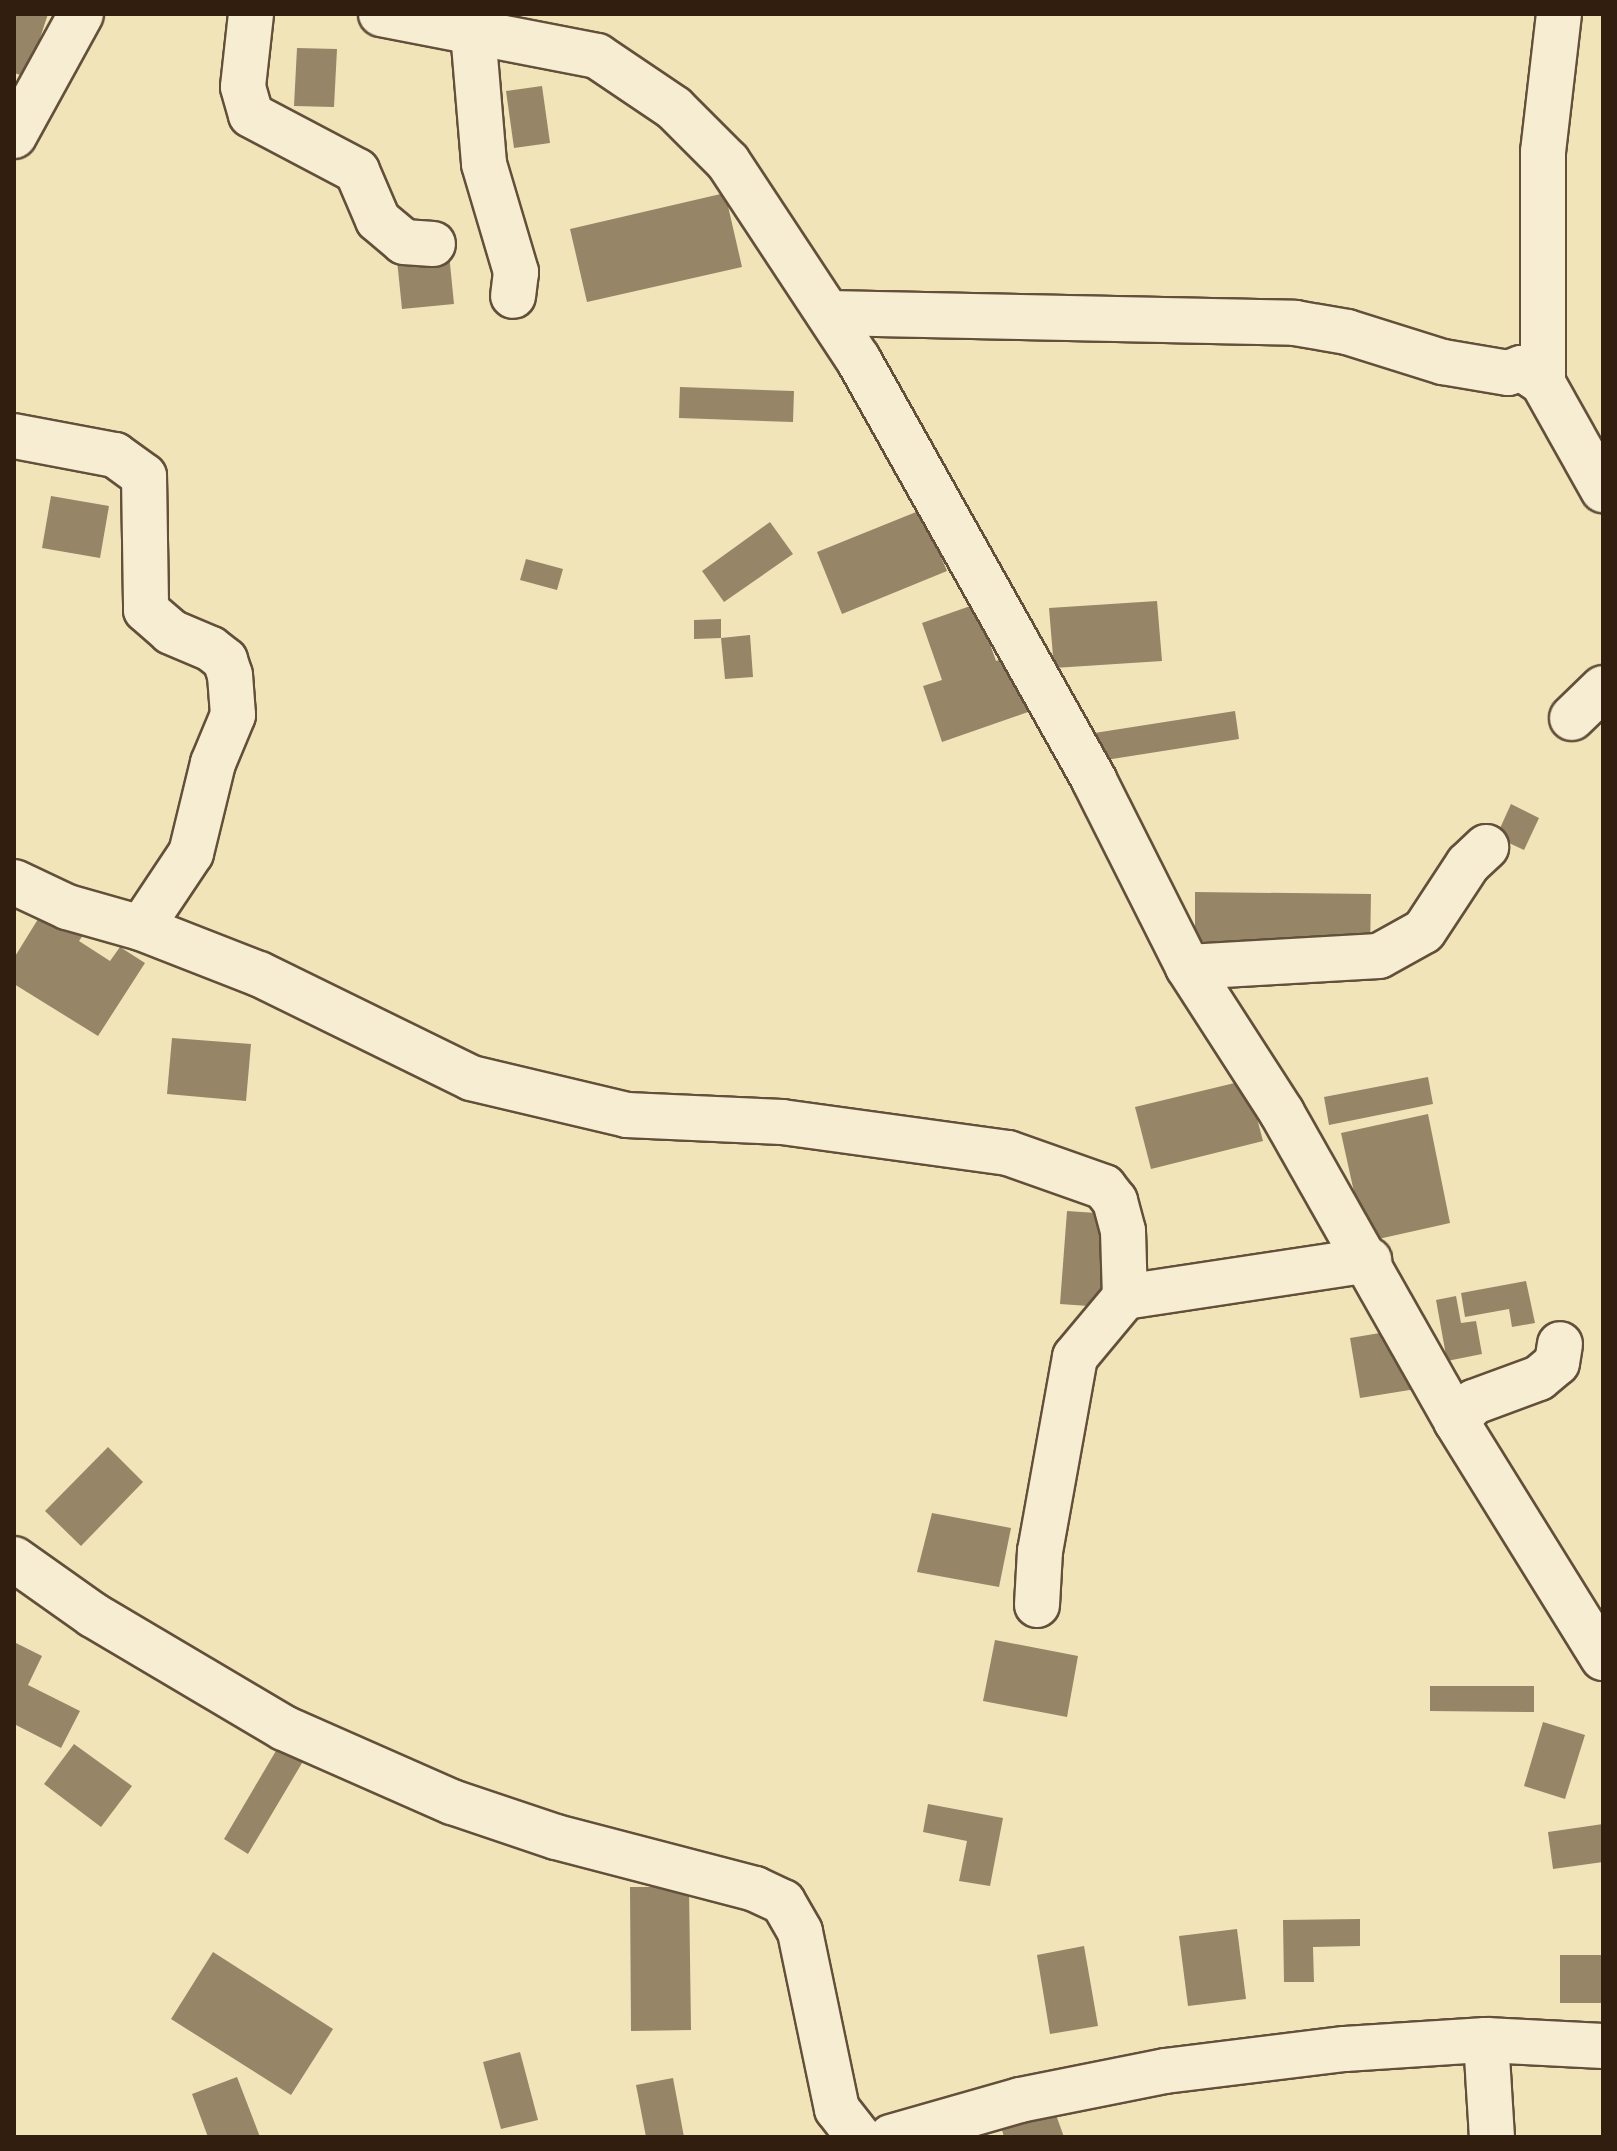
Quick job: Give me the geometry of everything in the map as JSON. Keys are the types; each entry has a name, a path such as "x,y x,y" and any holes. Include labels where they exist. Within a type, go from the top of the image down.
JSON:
{"street":[{"path":"14,136 81,14"},
{"path":"251,14 243,87 251,115 357,171 378,220 404,242 433,244"},
{"path":"381,14 597,56 674,108 728,162 829,313 1073,742 1188,967 1369,1260 1456,1421 1603,1658"},
{"path":"1543,383 1543,152 1559,14"},
{"path":"473,32 484,164 516,272 513,296"},
{"path":"829,313 1295,323 1347,332 1443,362 1508,373 1521,368 1543,383 1603,490"},
{"path":"14,436 115,455 144,476 146,610 171,632 211,649 225,660 230,675 233,715 213,763 191,853 141,928"},
{"path":"1572,718 1603,688"},
{"path":"1188,967 1379,956 1424,931 1468,864 1486,847"},
{"path":"14,882 67,907 141,928 259,974 471,1078 556,1094 627,1115 782,1122 1008,1153 1084,1177 1104,1187 1115,1201 1126,1257 1125,1297 1075,1357 1040,1551 1037,1605"},
{"path":"1125,1297 1369,1260"},
{"path":"1456,1421 1474,1402 1539,1378 1557,1363 1560,1344"},
{"path":"14,1559 93,1615 284,1728 452,1802 556,1837 755,1889 783,1902 800,1932 837,2109 859,2137"},
{"path":"891,2137 982,2124 1165,2071 1345,2049 1486,2040 1603,2046"},
{"path":"1486,2040 1492,2137"}],"building":[{"path":"14,14 48,14 27,77 14,73"},
{"path":"297,48 337,49 334,107 294,106"},
{"path":"542,86 550,143 514,148 506,91"},
{"path":"725,193 742,267 587,302 570,229"},
{"path":"449,254 454,304 402,309 397,260"},
{"path":"680,387 794,391 793,422 679,418"},
{"path":"51,496 109,506 100,558 42,548"},
{"path":"921,510 947,571 842,614 817,552"},
{"path":"770,522 793,554 724,602 702,571"},
{"path":"526,559 563,569 557,590 520,580"},
{"path":"1157,601 1162,661 1054,668 1049,608"},
{"path":"976,604 996,661 1009,657 1028,712 942,742 923,686 942,680 922,623"},
{"path":"721,619 721,638 694,639 694,620"},
{"path":"750,635 753,677 725,679 721,638"},
{"path":"1235,711 1239,739 1093,762 1088,734"},
{"path":"1511,804 1539,818 1524,850 1496,837"},
{"path":"1195,892 1371,894 1370,951 1195,949"},
{"path":"43,911 88,928 79,941 110,961 120,947 145,963 98,1036 14,984 14,958"},
{"path":"172,1038 251,1044 246,1101 167,1094"},
{"path":"1428,1077 1433,1104 1329,1125 1324,1097"},
{"path":"1247,1080 1263,1141 1151,1169 1135,1107"},
{"path":"1428,1114 1450,1223 1365,1242 1341,1133"},
{"path":"1067,1211 1111,1214 1103,1307 1060,1304"},
{"path":"1526,1281 1535,1323 1512,1327 1509,1309 1465,1317 1461,1293"},
{"path":"1456,1296 1461,1323 1476,1321 1482,1354 1447,1361 1436,1300"},
{"path":"1392,1331 1422,1388 1360,1398 1350,1338"},
{"path":"108,1447 143,1482 81,1546 45,1511"},
{"path":"932,1513 1011,1528 999,1587 917,1572"},
{"path":"995,1640 1078,1656 1067,1717 983,1701"},
{"path":"14,1642 42,1656 28,1685 80,1711 61,1748 14,1724"},
{"path":"1430,1686 1534,1686 1534,1712 1430,1711"},
{"path":"1543,1722 1585,1735 1565,1799 1524,1786"},
{"path":"74,1744 132,1786 101,1827 44,1784"},
{"path":"280,1744 305,1758 248,1854 224,1839"},
{"path":"928,1804 1003,1818 990,1886 959,1881 967,1841 923,1832"},
{"path":"1603,1824 1603,1862 1553,1869 1548,1832"},
{"path":"630,1887 689,1887 691,2030 631,2031"},
{"path":"1360,1919 1360,1946 1313,1947 1314,1982 1284,1982 1283,1920"},
{"path":"1237,1929 1246,1999 1188,2006 1179,1936"},
{"path":"1084,1946 1098,2026 1050,2034 1037,1955"},
{"path":"213,1952 333,2029 291,2095 171,2019"},
{"path":"1560,1955 1603,1955 1603,2003 1560,2003"},
{"path":"520,2052 538,2120 501,2129 483,2062"},
{"path":"237,2077 260,2137 208,2137 192,2094"},
{"path":"673,2078 684,2137 646,2137 636,2085"},
{"path":"1055,2112 1064,2137 1004,2137 1002,2130"}]}
